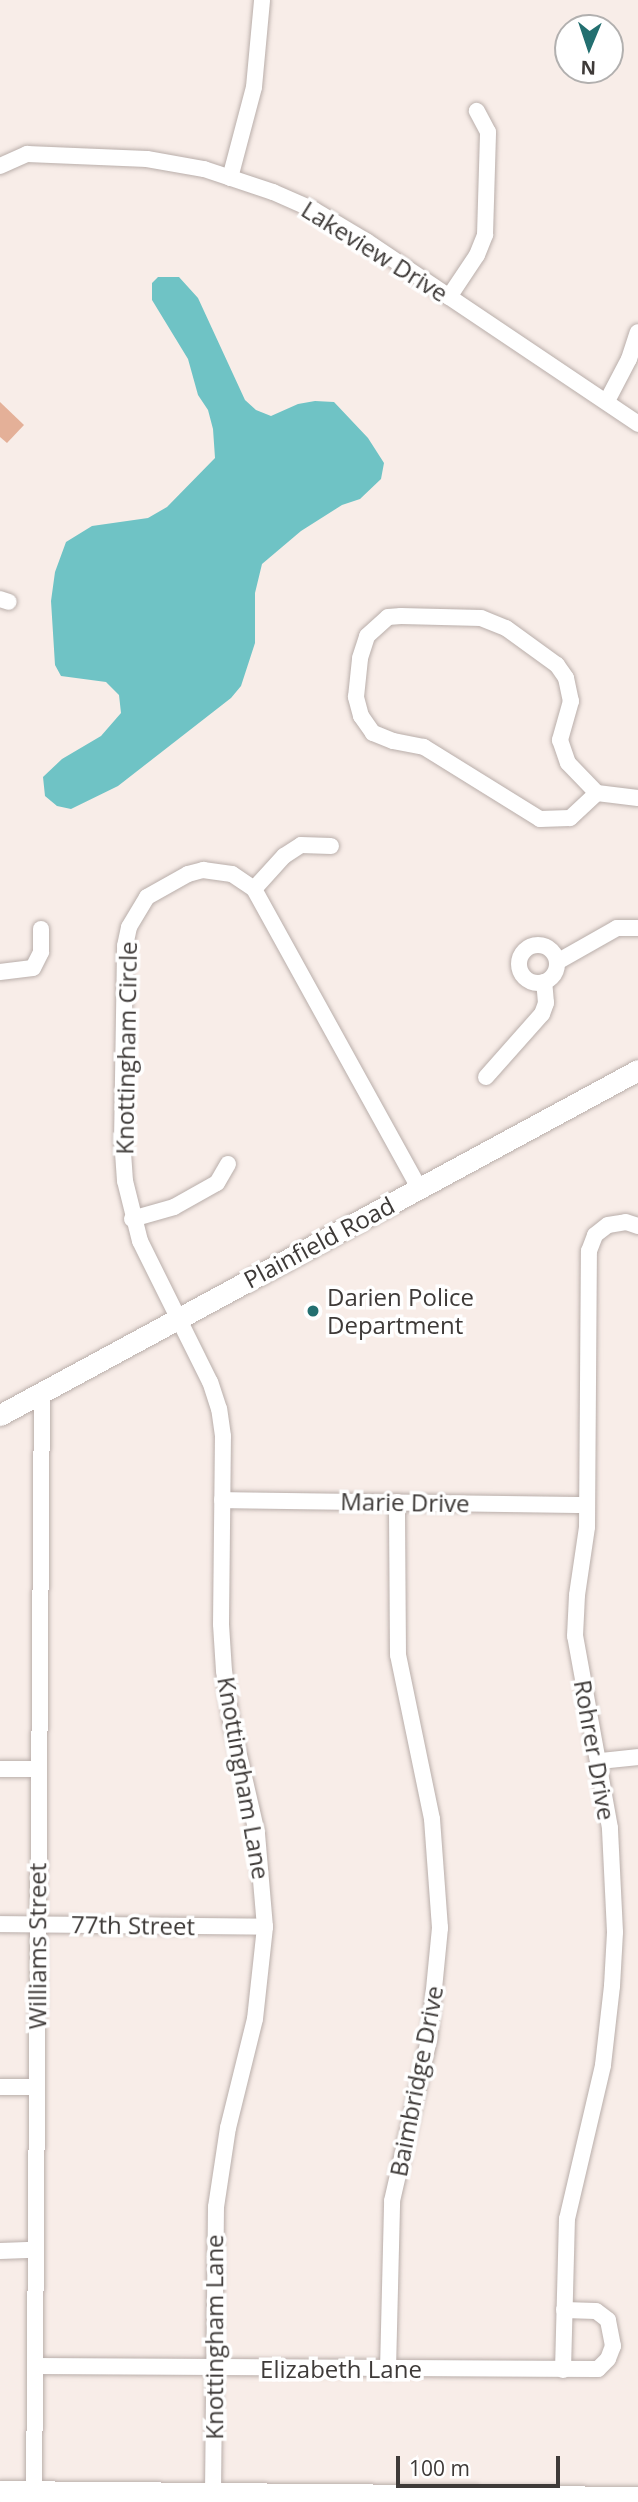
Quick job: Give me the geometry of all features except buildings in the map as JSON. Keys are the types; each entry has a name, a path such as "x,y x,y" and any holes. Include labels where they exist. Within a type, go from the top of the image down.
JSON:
{"main road":[{"name":"Plainfield Road","path":"0,1415 638,1070"},
{"path":"0,2491 34,2496 213,2493 638,2497"}],"street":[{"path":"230,178 254,88 262,0"},
{"path":"449,297 477,255 485,235 488,132 477,111"},
{"name":"Lakeview Drive","path":"0,166 27,155 111,156 184,165 274,192 314,210 607,401 638,424"},
{"path":"607,401 629,359 638,332"},
{"path":"597,793 570,818 540,819 424,747 381,738 373,733 361,716 356,683 364,644 372,629 388,617 401,615 481,618 506,628 548,658 566,678 570,694 560,740 562,752 597,793 638,798"},
{"path":"331,846 301,845 284,856 254,889 419,1188"},
{"name":"Knottingham Circle","path":"177,1319 152,1272 132,1219 122,1142 125,946 129,927 147,897 196,872 224,871 254,889"},
{"path":"557,962 546,946 533,946 523,952 519,963 522,974 531,982 544,982 554,974 557,962 617,928 638,928"},
{"path":"0,972 33,968 41,952 41,929"},
{"path":"486,1077 542,1014 546,1003 544,982"},
{"path":"132,1219 174,1207 217,1183 228,1164"},
{"name":"Rohrer Drive","path":"563,2370 567,2219 598,2089 612,1986 614,1882 600,1761 575,1636 587,1504 589,1251 595,1235 608,1225 625,1222 638,1226"},
{"name":"Knottingham Lane","path":"177,1319 210,1382 219,1409 223,1436 224,1671 231,1720 258,1842 265,1927 255,2019 219,2180 213,2493"},
{"name":"Williams Street","path":"34,2496 42,1391"},
{"name":"Marie Drive","path":"222,1500 587,1504"},
{"name":"Baimbridge Drive","path":"388,2370 392,2201 429,2040 440,1928 432,1819 398,1654 397,1502"},
{"path":"600,1761 638,1757"},
{"path":"0,1769 39,1769"},
{"name":"77th Street","path":"0,1924 265,1927"},
{"path":"0,2087 36,2087"},
{"path":"0,2251 34,2256"},
{"path":"0,2261 34,2256"},
{"path":"563,2370 598,2368 608,2359 613,2346 608,2320 596,2311 564,2310"},
{"name":"Elizabeth Lane","path":"35,2366 563,2370"}],"shaded area":[{"path":"0,402 24,425 7,443 0,437"}],"water":[{"path":"158,277 179,277 198,298 245,400 256,410 271,416 298,404 334,402 368,438 384,463 381,479 360,499 342,505 301,531 262,564 255,593 255,643 241,686 231,698 118,786 71,809 57,806 45,796 43,777 62,759 101,736 121,713 119,695 106,682 61,676 55,665 51,601 55,572 66,542 92,526 148,518 167,507 215,458 213,429 208,410 198,395 188,359 152,300 152,283"}],"place":[{"name":"Darien Police Department","path":"313,1311"}]}
